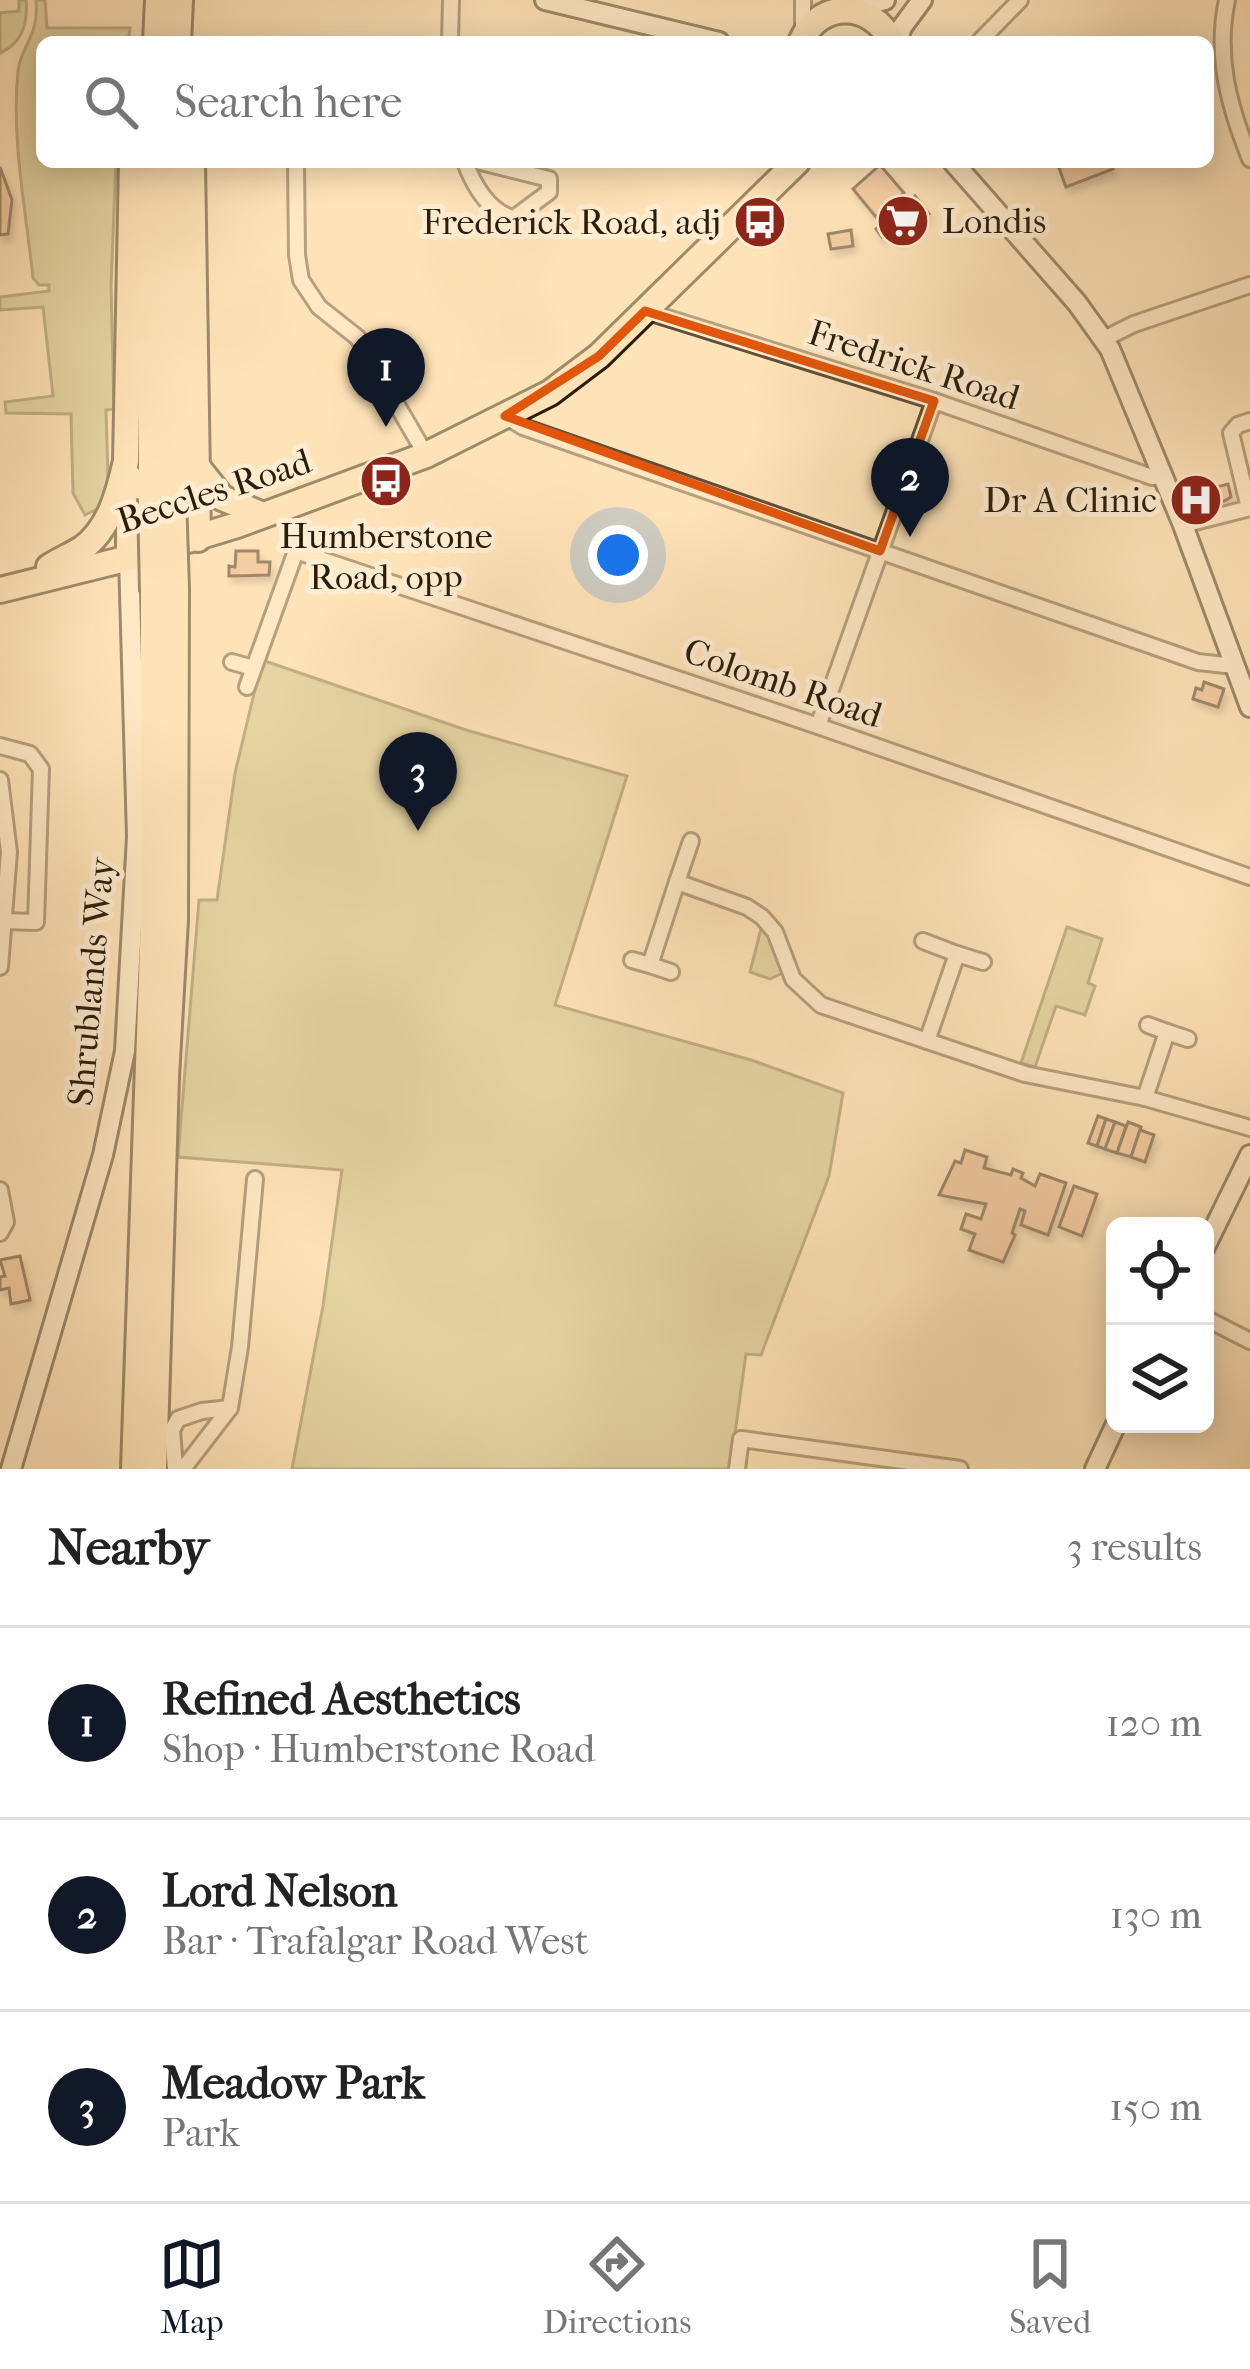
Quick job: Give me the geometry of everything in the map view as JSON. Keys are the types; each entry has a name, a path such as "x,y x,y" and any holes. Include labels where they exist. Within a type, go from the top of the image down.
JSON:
{"highway":[{"path":"158,0 170,32"},
{"path":"805,36 820,15 845,4 875,17 890,36"},
{"path":"129,558 126,461 132,168"},
{"path":"151,168 175,920 154,1469"},
{"path":"162,497 172,168"},
{"path":"192,168 198,539"},
{"name":"Beccles Road","path":"0,590 198,539 426,455 550,393 599,356 790,171"},
{"path":"40,578 53,563 81,549 100,532 116,500 126,461"},
{"path":"195,463 222,498 263,515"},
{"path":"134,1469 165,591"}],"street":[{"path":"450,36 451,0"},
{"path":"545,0 693,36"},
{"path":"802,36 803,0"},
{"path":"845,4 885,0"},
{"path":"898,36 922,0"},
{"path":"985,36 1020,0"},
{"path":"1227,0 1223,68 1231,109 1250,159"},
{"path":"296,168 297,255 302,280 319,307 358,338 426,455"},
{"path":"467,168 473,184 502,216 514,218 549,192 549,179 505,168"},
{"path":"958,168 1104,339 1241,667 1250,707"},
{"path":"1104,339 1134,324 1250,285"},
{"name":"Fredrick Road","path":"645,311 934,401 1152,477 1163,476"},
{"path":"818,726 934,401"},
{"path":"505,416 523,427 1198,662 1241,667"},
{"path":"1183,525 1250,508 1231,434 1250,421"},
{"path":"247,687 296,551 294,533"},
{"name":"Colomb Road","path":"296,551 1250,877"},
{"name":"Shrublands Way","path":"10,1469 104,1155 125,1051 137,837 129,558"},
{"path":"232,662 253,668"},
{"path":"0,746 30,754 41,770 36,922 4,921"},
{"path":"0,780 9,852 0,967"},
{"path":"650,965 691,841"},
{"path":"677,882 747,907 761,917 775,932 793,979 821,1005 1030,1075 1145,1098 1250,1129"},
{"path":"923,941 983,962"},
{"path":"928,1041 957,953"},
{"path":"632,960 670,972"},
{"path":"1148,1025 1188,1039"},
{"path":"1145,1098 1167,1032"},
{"path":"1214,1228 1250,1156"},
{"path":"179,1469 230,1408 255,1179"},
{"path":"0,1190 6,1222 0,1233"},
{"path":"1214,1323 1250,1341"},
{"path":"179,1469 172,1430 178,1419 230,1408"},
{"path":"1095,1469 1112,1433"},
{"path":"737,1469 741,1439 960,1469"}],"highlighted area":[{"path":"645,311 934,401 880,551 505,416 599,356"}],"shaded area":[{"path":"19,0 26,0 22,31 0,53 0,13 19,11"},
{"path":"36,0 45,0 47,28 130,28 129,36 36,36 36,168 116,168 111,285 114,409 106,410 108,475 103,506 85,515 73,493 71,414 6,413 5,402 53,396 43,307 0,310 0,297 49,291 49,285 39,285 33,278 16,122 18,71 35,24"},
{"path":"262,660 466,730 627,776 555,1005 751,1060 843,1093 829,1176 761,1355 746,1354 730,1469 292,1469 323,1306 342,1170 178,1157 199,900 217,900 235,773"},
{"path":"762,925 771,934 785,972 770,979 750,972"},
{"path":"1067,927 1102,939 1088,983 1095,986 1085,1015 1056,1006 1035,1067 1021,1063"}],"building":[{"path":"0,167 12,200 8,234 0,235"},
{"path":"883,168 908,205 888,223 880,213 876,217 853,189"},
{"path":"1059,168 1113,169 1066,187"},
{"name":"Londis","path":"915,196 929,214 899,240 890,230 882,237 876,229"},
{"path":"851,230 853,246 831,249 828,234"},
{"path":"1228,484 1231,497 1224,501 1197,508 1187,505 1185,495"},
{"path":"236,551 258,551 258,562 270,562 269,575 229,576"},
{"path":"1204,682 1224,689 1218,707 1193,699"},
{"path":"1098,1116 1106,1119 1097,1146 1088,1143"},
{"path":"1106,1119 1115,1122 1105,1149 1097,1146"},
{"path":"1115,1122 1126,1126 1117,1153 1105,1149"},
{"path":"1128,1122 1141,1127 1131,1157 1117,1153"},
{"path":"1140,1130 1154,1135 1145,1162 1131,1157"},
{"path":"965,1150 987,1157 984,1168 1011,1175 1013,1169 1035,1186 1040,1174 1066,1183 1048,1235 1021,1225 1025,1211 1020,1209 1003,1262 969,1250 975,1234 961,1229 966,1214 981,1219 986,1204 939,1195"},
{"path":"1074,1186 1097,1194 1082,1236 1059,1227"},
{"path":"20,1256 30,1300 11,1304 9,1288 0,1290 0,1277 5,1276 0,1260"}],"place":[{"name":"Londis","path":"903,221"},
{"name":"Frederick Road, adj","path":"760,222"},
{"name":"Refined Aesthetics","path":"386,427"},
{"name":"Humberstone Road, opp","path":"386,481"},
{"name":"Dr A Clinic","path":"1196,500"},
{"name":"Lord Nelson","path":"910,537"},
{"name":"Meadow Park","path":"418,831"}]}
